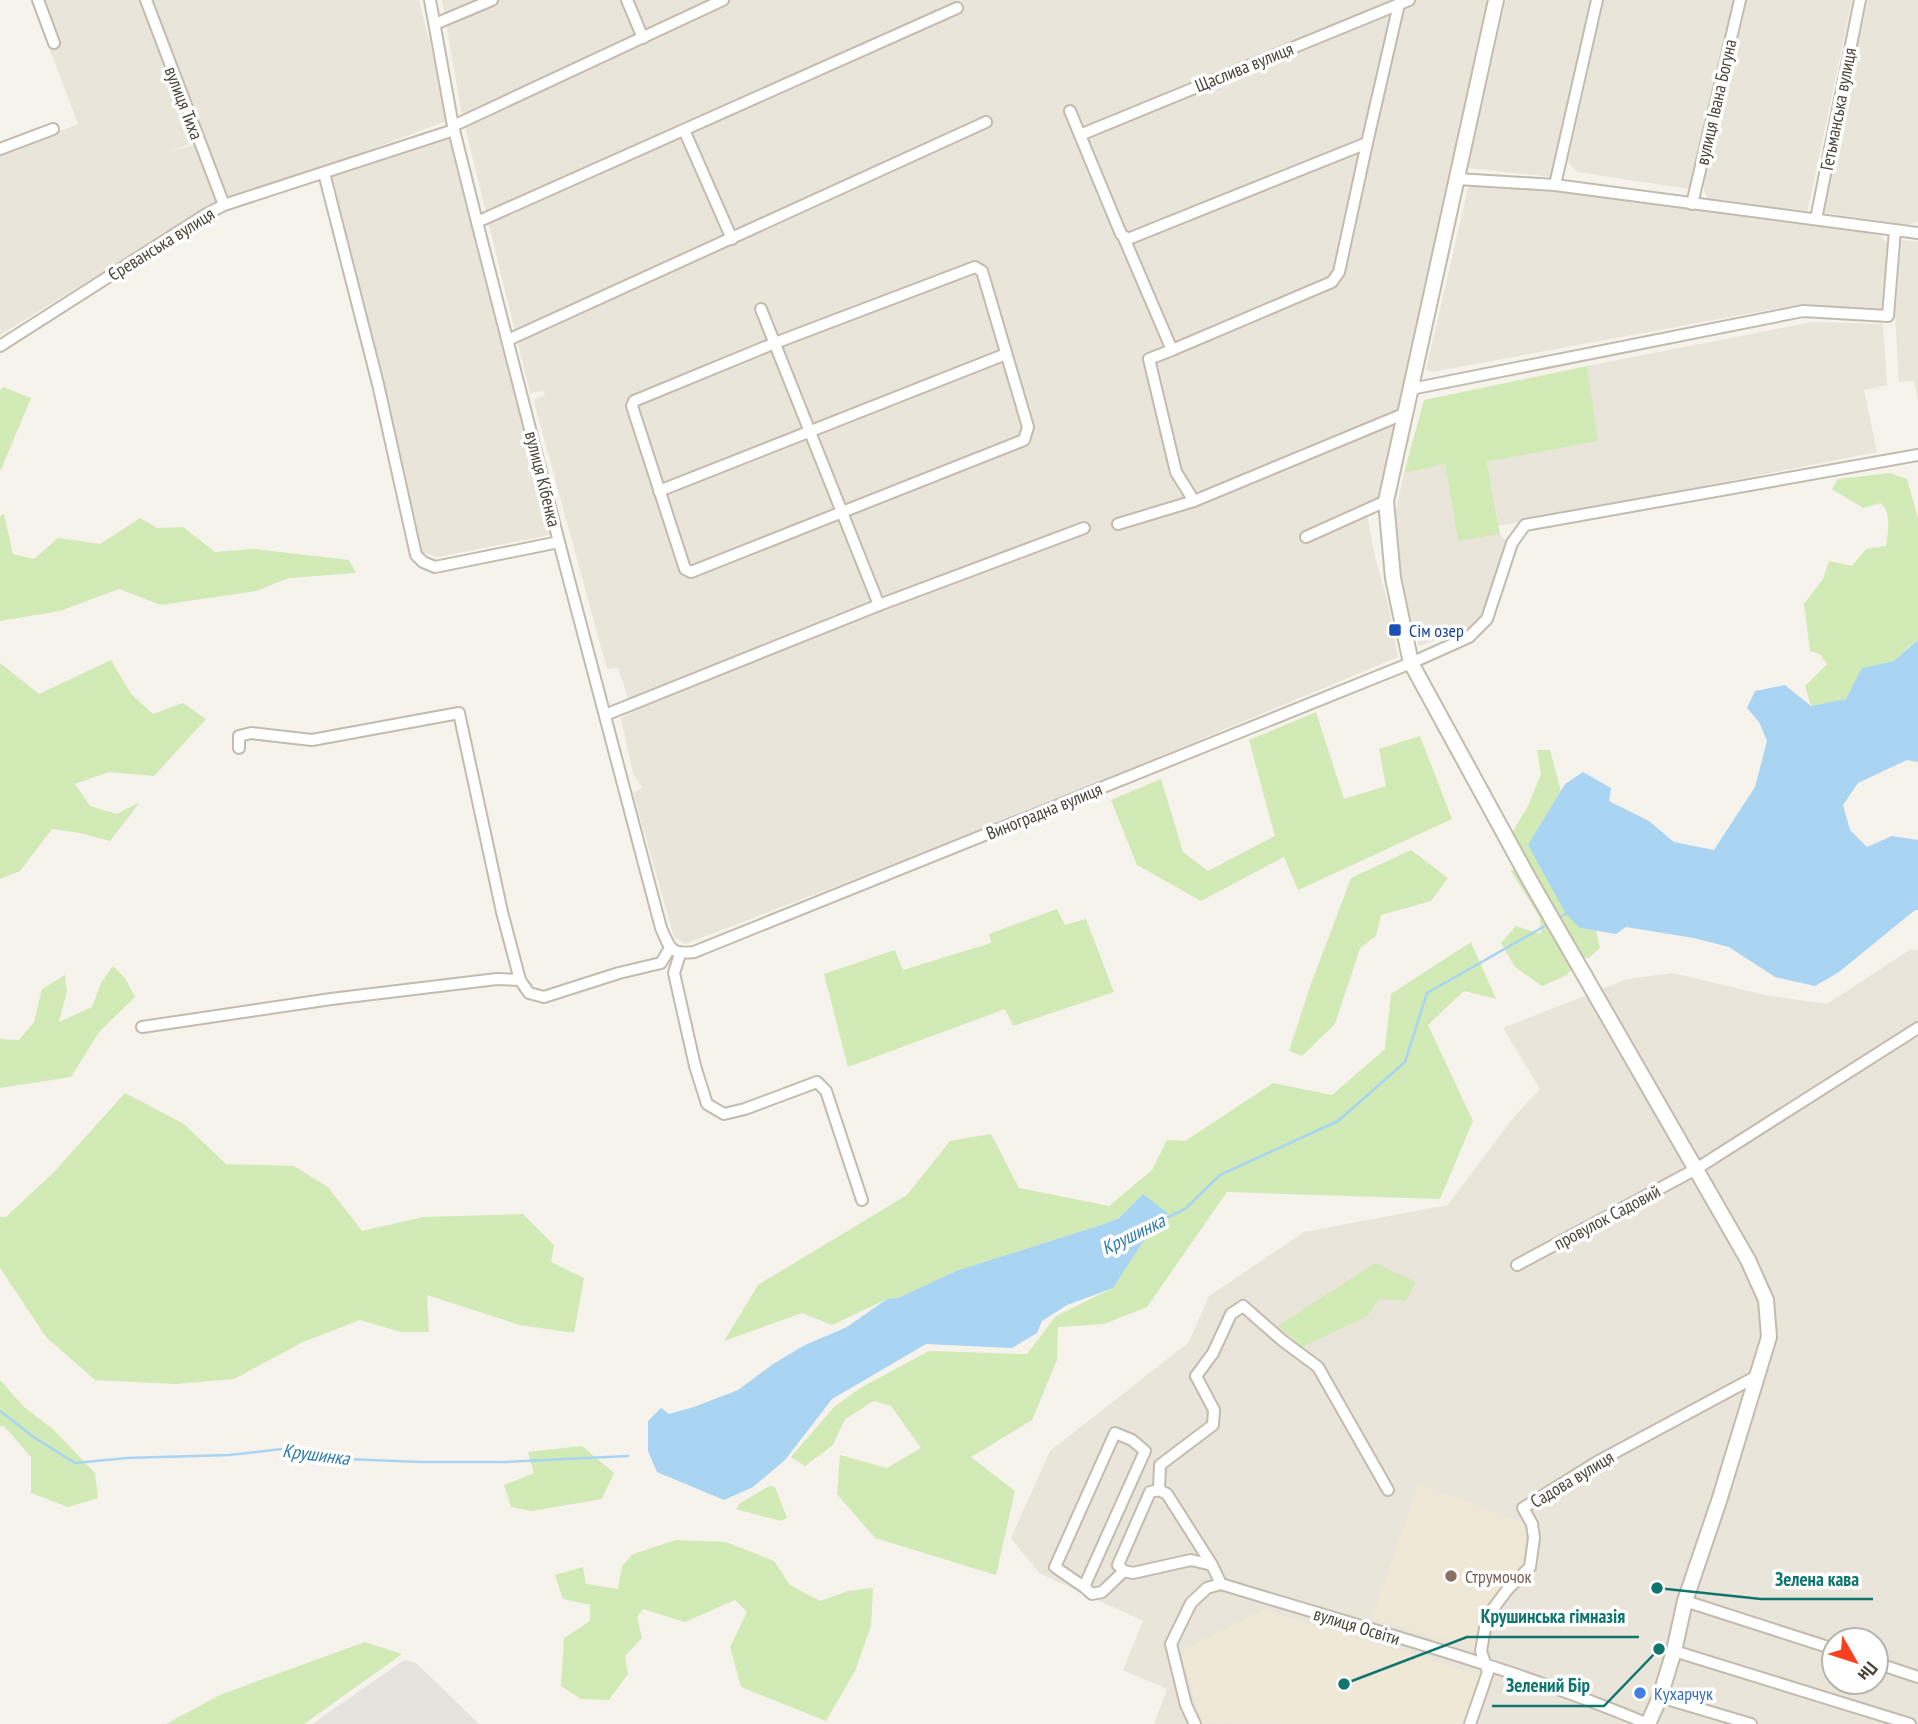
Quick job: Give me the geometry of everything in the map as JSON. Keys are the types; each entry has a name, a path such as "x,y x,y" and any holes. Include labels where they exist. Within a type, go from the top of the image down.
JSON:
{"street":[{"path":"38,0 54,43"},
{"name":"вулиця Тиха","path":"146,0 224,205"},
{"name":"вулиця Кібенка","path":"430,0 454,128 559,542 661,928 675,951"},
{"path":"435,24 492,0"},
{"path":"627,0 643,38"},
{"name":"Єреванська вулиця","path":"0,346 224,205 454,128 723,0"},
{"path":"1496,0 1386,501 1393,578 1411,663 1529,879 1748,1260 1766,1300 1769,1337 1685,1601 1660,1698 1648,1724"},
{"path":"1555,185 1597,0"},
{"name":"вулиця Івана Богуна","path":"1692,204 1740,0"},
{"name":"Гетьманська вулиця","path":"1816,219 1860,0"},
{"path":"1194,501 1176,472 1149,359 1332,282 1339,272 1367,142 1404,2"},
{"name":"Щаслива вулиця","path":"1080,135 1404,2"},
{"path":"477,222 957,8"},
{"path":"1070,111 1172,350"},
{"path":"508,340 986,122"},
{"path":"0,149 53,129"},
{"path":"684,130 732,239"},
{"path":"1124,238 1141,234 1367,142"},
{"path":"324,173 378,384 416,555 423,562 435,567 559,542"},
{"path":"1457,179 1555,185 1918,233"},
{"path":"1411,389 1803,311 1888,316 1895,230"},
{"path":"975,267 982,271 1028,427 1024,440 691,572 685,569 679,556 632,406 634,401 775,343 975,267"},
{"path":"761,309 879,604"},
{"path":"659,491 1006,354"},
{"path":"1118,524 1194,501 1406,413"},
{"name":"Виноградна вулиця","path":"520,980 528,993 544,997 619,973 661,963 675,951 694,952 1411,663 1469,637 1487,619 1512,543 1525,525 1918,455"},
{"path":"1306,537 1386,501"},
{"path":"605,715 879,604 1084,528"},
{"path":"142,1027 345,997 497,979 520,980 502,912 459,713 312,740 251,733 239,736 239,748"},
{"path":"675,951 674,973 695,1066 708,1104 724,1114 745,1109 817,1082 826,1091 862,1200"},
{"name":"провулок Садовий","path":"1517,1265 1696,1169 1918,1028"},
{"path":"1158,1490 1160,1465 1213,1425 1213,1410 1196,1376 1213,1353 1231,1314 1243,1306 1318,1367 1388,1490"},
{"name":"Садова вулиця","path":"1470,1724 1488,1672 1481,1651 1487,1617 1507,1590 1530,1567 1534,1538 1532,1524 1523,1508 1597,1462 1757,1376"},
{"path":"1124,1571 1102,1592 1093,1594 1055,1567 1115,1433 1132,1440 1160,1465"},
{"path":"1084,1587 1145,1451"},
{"path":"1195,1724 1186,1705 1171,1644 1191,1603 1207,1588 1221,1584 1212,1565 1167,1494 1158,1490 1150,1492 1118,1564 1124,1571 1133,1573 1191,1560 1212,1565"},
{"name":"вулиця Освіти","path":"1221,1584 1486,1665 1597,1702 1648,1724"},
{"path":"1685,1601 1820,1644"},
{"path":"1674,1651 1910,1724"},
{"path":"1890,1668 1918,1677"},
{"path":"1660,1698 1751,1724"}],"shaded area":[{"path":"39,0 419,0 449,120 224,205 198,141 167,153 196,144 219,201 0,335 0,154 78,124 48,45 54,43"},
{"path":"442,0 1491,0 1379,500 1369,505 1368,518 1374,553 1388,603 1398,657 1108,778 842,884 685,944 674,937 633,793 642,788 633,773 621,718 633,712 618,668 607,669 534,402 545,395 543,391 530,393 461,110"},
{"path":"1506,0 1591,0 1552,177 1468,168"},
{"path":"1604,0 1733,0 1689,189 1577,172 1568,162"},
{"path":"1745,0 1852,0 1807,214 1709,203 1703,187"},
{"path":"1868,0 1918,0 1918,221 1909,225 1825,213 1821,208"},
{"path":"449,139 550,535 437,557 420,551 381,378 331,177"},
{"path":"1469,184 1554,191 1804,222 1881,236 1888,245 1881,310 1790,306 1432,372 1426,370"},
{"path":"1902,240 1918,241 1918,401 1914,381 1899,382 1895,316"},
{"path":"1812,322 1883,324 1887,385 1864,390 1877,452 1499,526 1487,462 1597,441 1587,366"},
{"path":"1445,463 1458,540 1500,534 1507,542 1484,614 1472,627 1419,646 1403,587 1395,515 1404,473"},
{"path":"1911,949 1918,951 1918,1724 1154,1724 1167,1689 1123,1670 1143,1621 1039,1573 1011,1538 1050,1451 1189,1342 1209,1296 1304,1232 1448,1205 1514,1117 1540,1089 1503,1028 1628,979 1673,973 1764,995 1827,1004"},
{"name":"Струмочок","path":"1419,1484 1523,1523 1528,1529 1526,1566 1496,1593 1479,1613 1482,1616 1475,1648 1372,1618"},
{"path":"1263,1610 1482,1676 1464,1724 1202,1723 1183,1660 1185,1649"},
{"path":"404,1660 416,1663 479,1724 312,1724"}],"green space":[{"path":"1587,366 1598,441 1487,462 1500,534 1458,541 1445,464 1404,473 1424,400"},
{"path":"3,387 31,398 0,472 0,391"},
{"path":"1890,473 1907,479 1918,518 1918,641 1894,661 1862,668 1847,699 1811,706 1805,686 1827,664 1820,654 1810,651 1804,604 1823,579 1829,561 1852,566 1866,549 1886,546 1888,529 1887,513 1881,503 1863,508 1832,489 1838,479"},
{"path":"4,514 13,554 34,559 58,538 100,544 140,518 157,528 183,527 215,552 254,549 349,560 356,573 289,578 256,591 161,605 119,589 60,611 0,621 0,516"},
{"path":"111,660 131,694 153,714 183,703 206,719 154,776 109,772 75,784 90,806 117,814 140,802 110,841 52,829 20,871 0,879 0,663 39,694"},
{"path":"1316,712 1344,799 1386,786 1379,749 1420,736 1452,819 1298,890 1284,857 1201,901 1137,865 1111,800 1161,779 1183,852 1208,871 1275,836 1249,740"},
{"path":"1537,750 1550,750 1561,791 1528,845 1580,928 1596,931 1600,948 1589,958 1583,957 1569,940 1510,836 1528,806 1541,774"},
{"path":"1411,850 1448,878 1431,901 1381,915 1376,936 1360,948 1335,1024 1302,1056 1289,1051 1351,878"},
{"path":"1517,869 1575,966 1567,975 1542,986 1515,967 1501,943 1516,926 1541,934 1540,918 1511,871"},
{"path":"1057,909 1065,925 1086,919 1114,992 1013,1026 1005,1009 848,1067 824,974 895,950 903,970 991,943 989,934"},
{"path":"1471,942 1496,999 1464,991 1428,1025 1473,1121 1440,1199 1227,1192 1147,1307 1104,1324 1058,1327 1057,1360 1032,1420 971,1457 1015,1491 996,1575 875,1538 837,1494 840,1455 887,1468 921,1448 891,1406 874,1401 845,1419 833,1445 805,1466 791,1457 834,1407 862,1387 929,1351 1027,1354 1056,1316 1113,1288 1141,1245 1168,1213 1143,1194 1119,1218 956,1271 832,1325 802,1313 724,1341 758,1285 907,1195 950,1141 991,1134 1019,1188 1109,1206 1152,1170 1167,1140 1185,1141 1273,1083 1332,1095 1385,1049 1391,994"},
{"path":"113,966 125,978 135,997 99,1032 71,1077 0,1088 0,1039 19,1040 34,1022 42,989 65,975 67,991 59,1022 92,1007 101,983"},
{"path":"125,1093 184,1124 226,1164 294,1166 328,1187 362,1231 423,1217 523,1214 554,1245 551,1262 584,1278 574,1333 520,1325 427,1295 429,1332 401,1332 360,1320 303,1342 234,1379 176,1384 95,1380 46,1337 0,1268 0,1217 6,1217 53,1173"},
{"path":"1375,1263 1416,1282 1406,1301 1379,1299 1368,1316 1302,1347 1278,1326"},
{"path":"0,1380 24,1407 53,1429 95,1473 98,1498 68,1507 31,1493 31,1457 4,1426 0,1426"},
{"path":"582,1446 614,1473 602,1499 531,1511 511,1507 504,1485 534,1473 528,1452"},
{"path":"769,1486 775,1487 787,1518 781,1521 736,1509 739,1504"},
{"path":"676,1540 726,1542 774,1561 790,1585 820,1601 848,1591 873,1588 871,1626 855,1671 826,1721 741,1687 730,1647 747,1612 735,1600 685,1622 643,1609 637,1617 642,1638 625,1656 628,1674 609,1700 581,1699 561,1686 564,1638 590,1621 590,1605 563,1599 555,1575 583,1567 586,1584 618,1589 622,1566 633,1554"},
{"path":"365,1642 402,1654 304,1724 166,1724 222,1694"}],"water":[{"path":"1918,641 1918,762 1907,760 1858,783 1843,805 1850,830 1867,847 1892,836 1918,840 1918,910 1839,972 1815,986 1775,977 1729,947 1694,938 1626,927 1616,934 1580,928 1566,914 1528,845 1565,784 1583,772 1611,788 1609,801 1649,821 1674,842 1714,850 1755,787 1767,741 1759,722 1747,708 1755,691 1785,685 1811,706 1846,699 1862,668 1894,661"},
{"path":"1143,1194 1168,1213 1141,1245 1113,1288 1067,1305 1042,1321 1037,1333 1012,1348 926,1344 832,1399 785,1460 753,1487 724,1500 657,1472 648,1451 648,1421 661,1408 669,1414 738,1390 773,1364 805,1345 847,1327 887,1299 898,1298 956,1271 1119,1218"}],"waterway":[{"path":"1562,916 1566,914"},
{"name":"Крушинка","path":"1160,1221 1185,1209 1220,1175 1338,1121 1405,1062 1427,993 1545,926"},
{"name":"Крушинка","path":"0,1411 35,1438 75,1463 127,1458 229,1455 282,1449 346,1459 421,1462 505,1462 628,1456"}],"place":[{"name":"Сім озер","path":"1395,630"},
{"name":"Струмочок","path":"1451,1576"},
{"name":"Зелена кава","path":"1657,1588"},
{"name":"Зелений Бір","path":"1659,1649"},
{"name":"Крушинська гімназія","path":"1344,1684"},
{"name":"Кухарчук","path":"1640,1693"}]}
